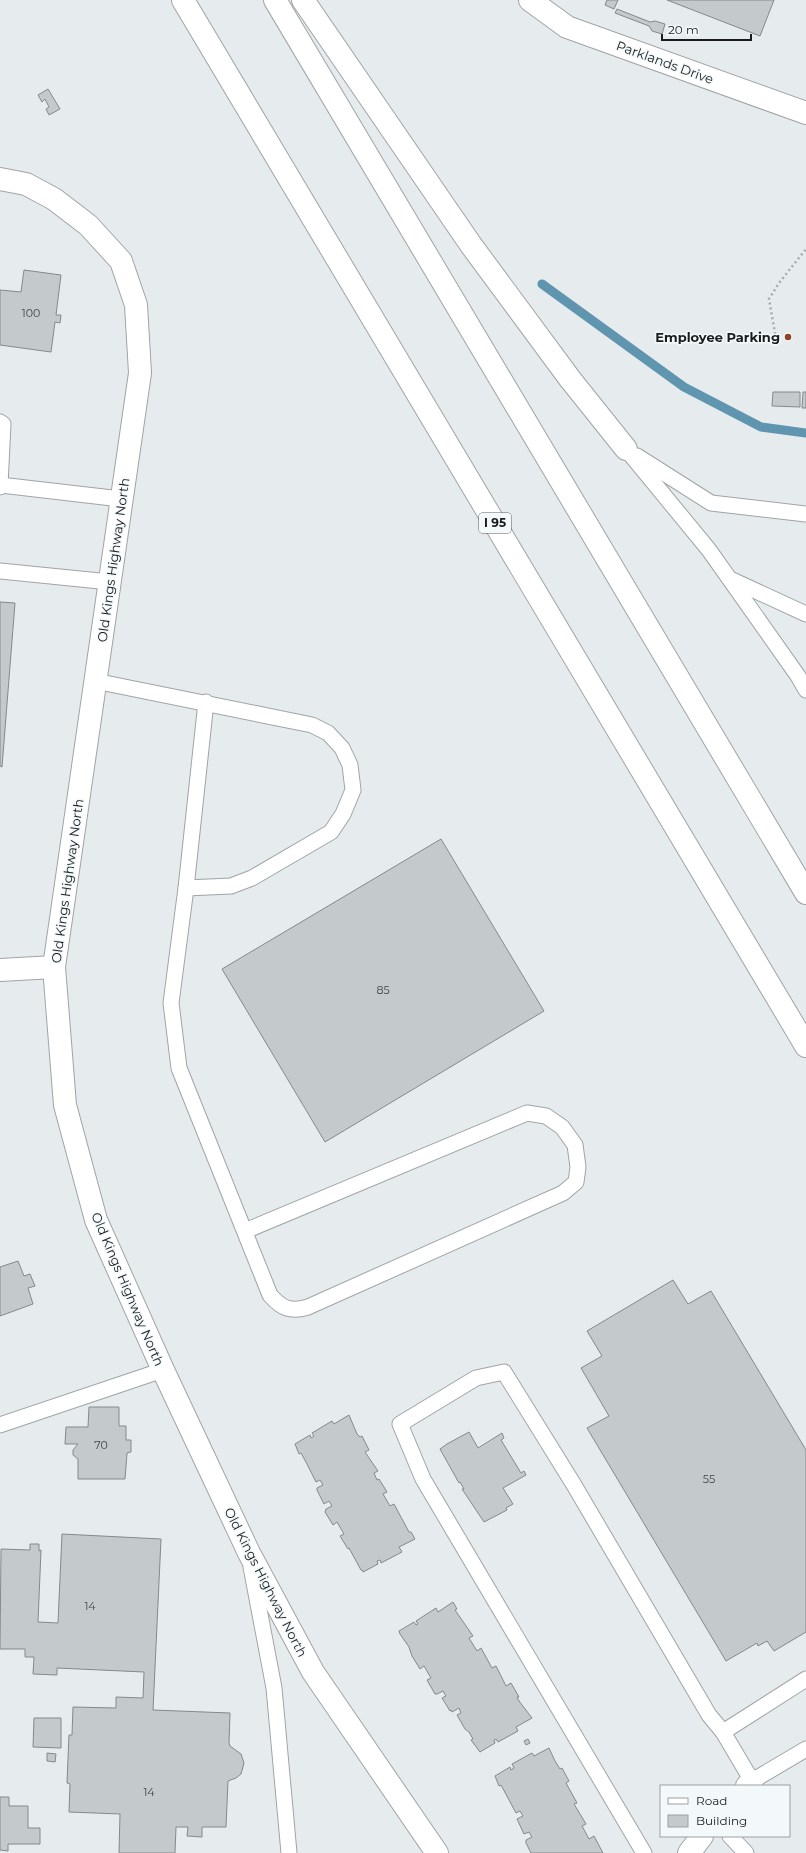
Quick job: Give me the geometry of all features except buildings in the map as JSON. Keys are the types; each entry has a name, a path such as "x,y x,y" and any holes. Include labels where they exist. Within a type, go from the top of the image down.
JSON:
{"main road":[{"name":"I 95","path":"184,0 806,1046"},
{"path":"275,0 806,893"},
{"path":"303,0 471,245 570,379 626,449"},
{"name":"Parklands Drive","path":"530,0 567,27 806,113"},
{"name":"Old Kings Highway North","path":"0,179 26,184 54,198 88,226 121,261 136,305 140,373 54,967 65,1105 96,1220 163,1370 249,1554 313,1672 437,1853"},
{"path":"0,970 54,967"},
{"path":"689,1853 701,1837"}],"lane":[{"path":"0,422 3,424 0,486 121,499"},
{"path":"626,449 711,503 806,514"},
{"path":"626,449 709,550 798,676 806,690"},
{"path":"0,572 110,582"},
{"path":"730,579 806,614"},
{"path":"95,681 206,702 312,725 328,734 342,748 350,765 353,790 343,814 331,832 252,878 230,886 186,888"},
{"path":"206,702 186,888 171,1003 179,1068 270,1295 278,1304 288,1310 303,1309 563,1193 576,1182 578,1167 575,1145 562,1127 546,1116 527,1113 245,1231"},
{"path":"0,1425 163,1370"},
{"path":"644,1853 423,1479 400,1424 476,1378 504,1372 574,1485 709,1715 723,1732 749,1783 806,1749"},
{"path":"249,1554 274,1688 289,1853"},
{"path":"723,1732 806,1679"},
{"path":"731,1837 746,1853"}],"path":[{"path":"776,339 769,298 778,283 806,249"}],"waterway":[{"path":"542,284 684,387 761,427 806,433"}],"place":[{"name":"Employee Parking","path":"788,337"}]}
